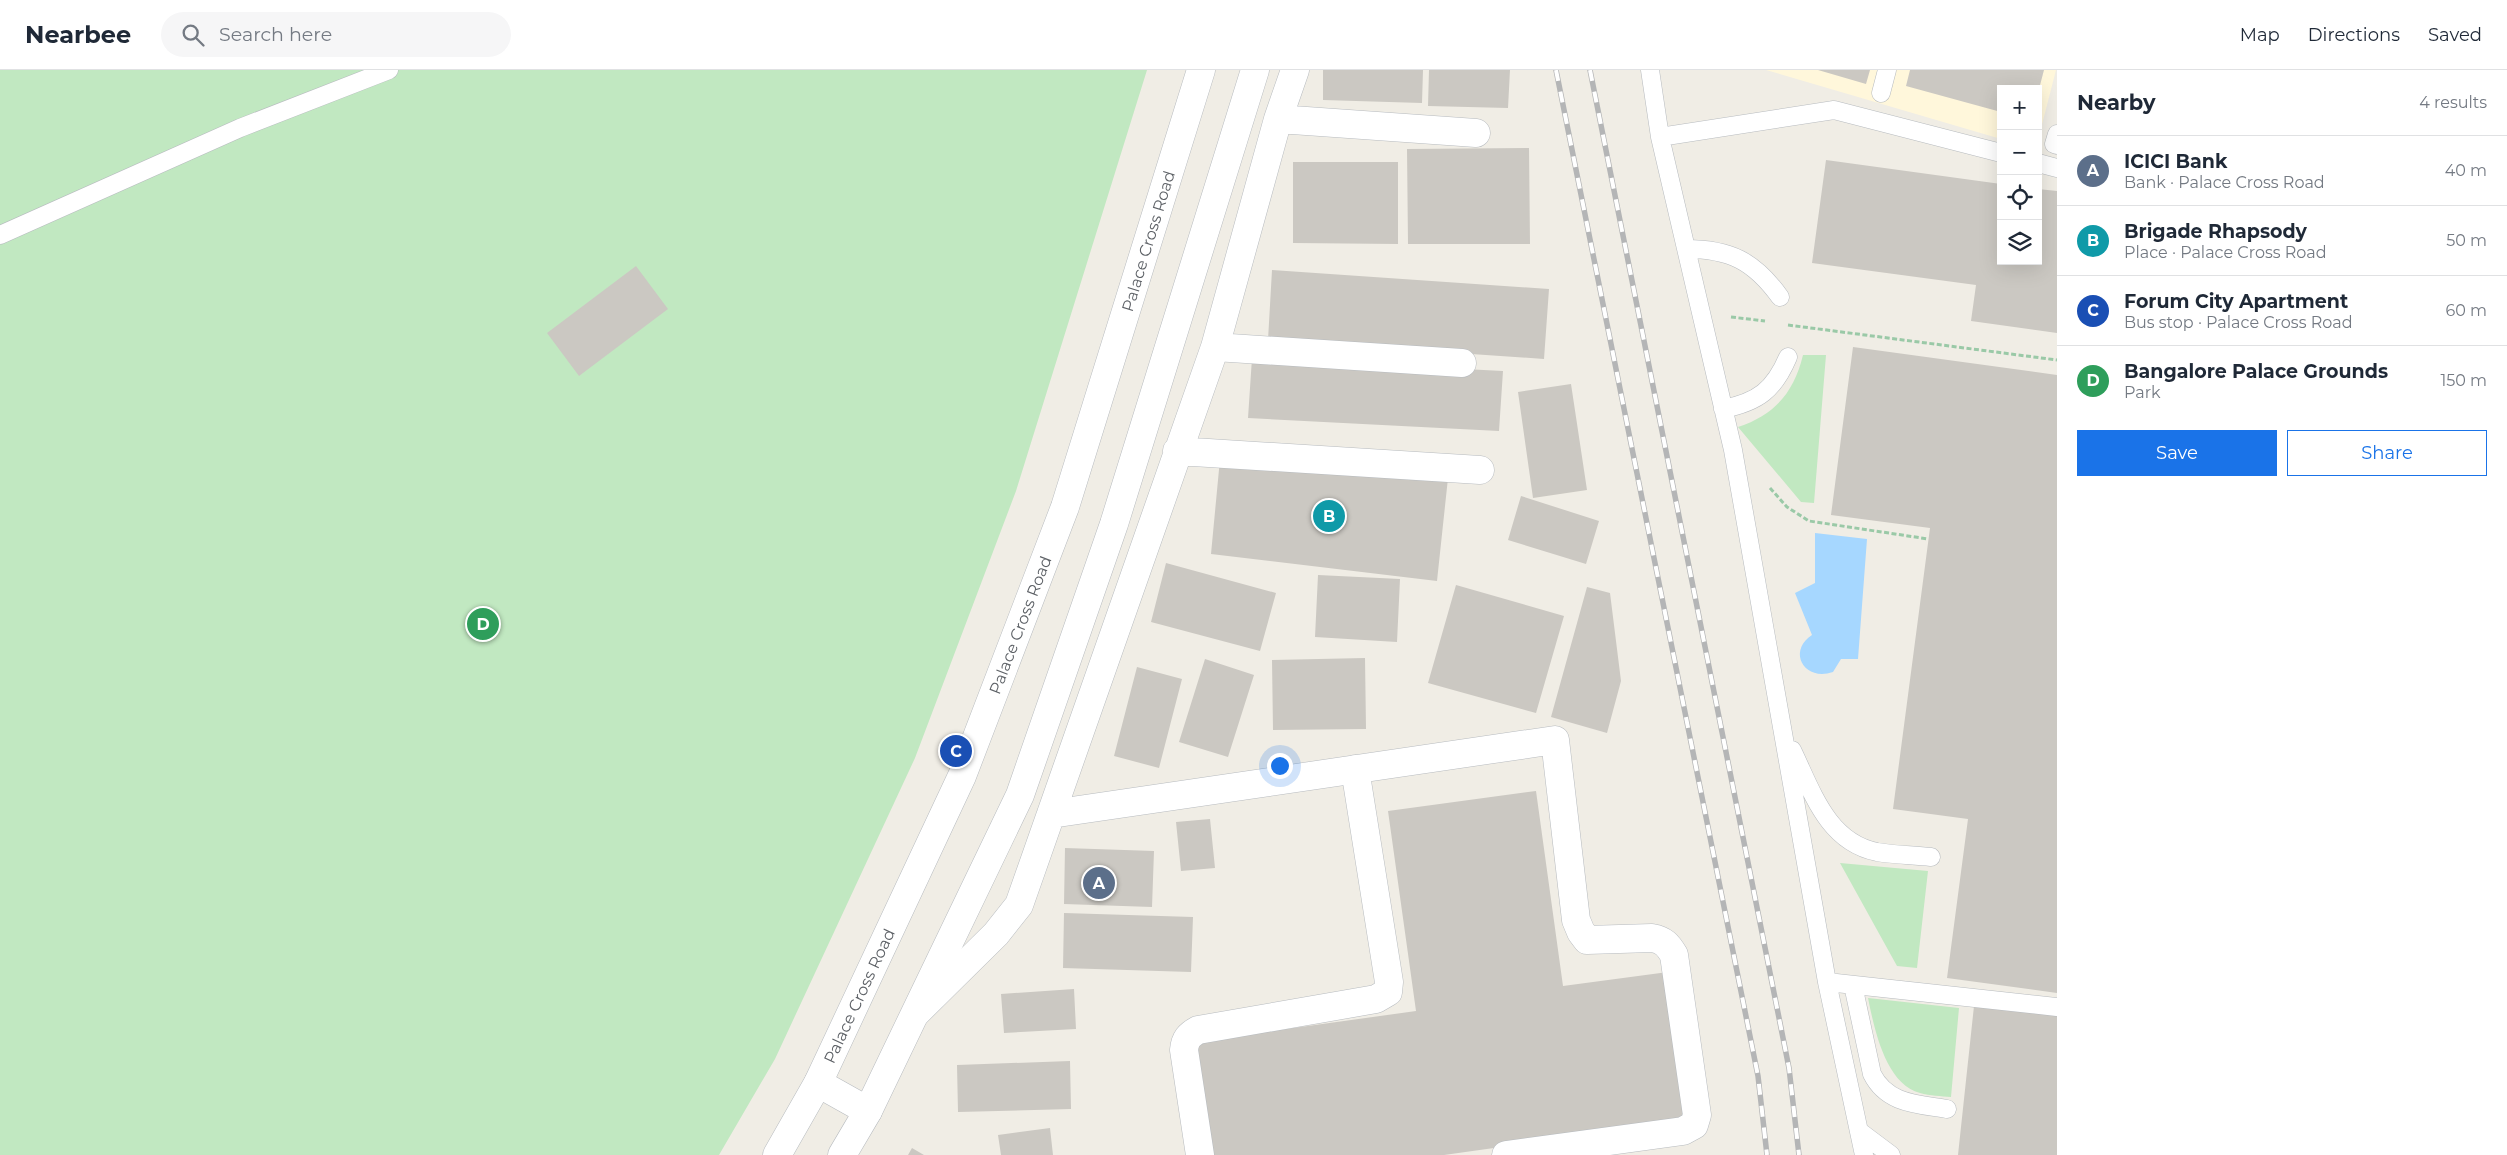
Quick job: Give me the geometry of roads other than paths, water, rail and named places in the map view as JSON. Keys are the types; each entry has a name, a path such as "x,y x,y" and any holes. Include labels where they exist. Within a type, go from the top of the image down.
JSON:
{"street":[{"name":"Palace Cross Road","path":"777,1155 818,1083 962,776 1065,507 1201,70"},
{"path":"842,1155 868,1111 1020,795 1114,524 1255,70"},
{"path":"914,1016 996,934 1019,905 1214,347 1278,120 1295,70"},
{"path":"1278,120 1476,133"},
{"path":"1214,347 1462,363"},
{"path":"1177,450 1480,470"},
{"path":"1051,814 1555,740 1576,920 1581,932 1588,940 1598,942 1652,938 1662,940 1668,945 1674,955 1697,1115 1694,1125 1683,1131 1506,1155"},
{"path":"1200,1155 1184,1050 1185,1041 1189,1035 1198,1030 1376,999 1388,992 1388,973 1355,769"},
{"path":"818,1083 868,1111"}],"lane":[{"path":"0,235 240,128 389,70"},
{"path":"1650,70 1660,137 1734,450 1827,982 1864,1155"},
{"path":"1881,93 1888,70"},
{"path":"1660,137 1834,110 1997,152"},
{"path":"2057,134 2054,144 2057,145"},
{"path":"2042,164 2057,168"},
{"path":"1686,249 1708,249 1730,254 1750,264 1767,278 1780,297"},
{"path":"1723,409 1744,405 1761,395 1777,378 1788,357"},
{"path":"1783,732 1824,813 1833,828 1846,839 1878,852 1931,857"},
{"path":"1827,982 2057,1007"},
{"path":"1853,985 1872,1074 1877,1084 1889,1095 1903,1102 1947,1109"},
{"path":"1859,1130 1891,1155"}],"water":[{"path":"1815,533 1867,539 1858,659 1841,659 1833,672 1823,674 1814,673 1802,663 1801,649 1812,635 1795,593 1815,583"}],"railway":[{"path":"1556,70 1758,1076 1767,1155"},
{"path":"1590,70 1789,1068 1799,1155"}],"place":[{"name":"Brigade Rhapsody","path":"1329,516"},
{"name":"Bangalore Palace Grounds","path":"483,624"},
{"name":"Forum City Apartment","path":"956,751"},
{"name":"ICICI Bank","path":"1099,883"}]}
